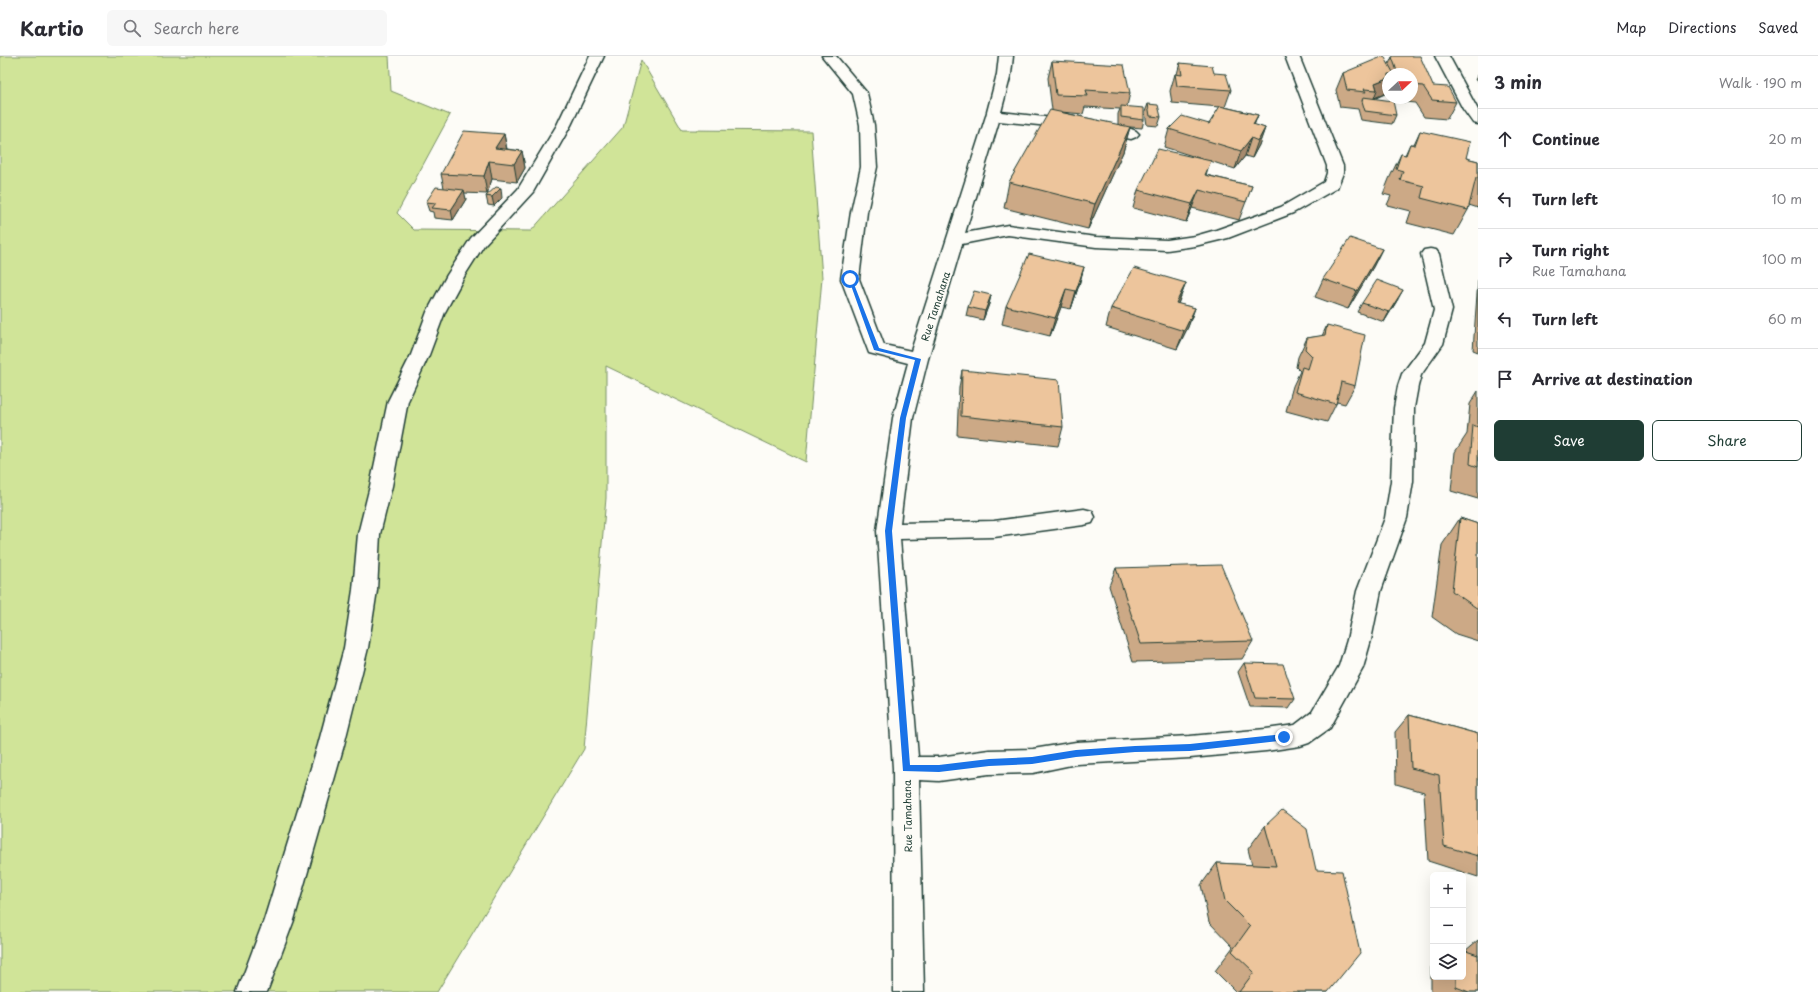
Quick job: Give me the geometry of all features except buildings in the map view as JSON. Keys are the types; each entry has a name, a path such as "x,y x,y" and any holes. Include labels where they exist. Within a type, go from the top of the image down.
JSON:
{"street":[{"path":"252,992 279,920 331,745 356,648 365,590 369,534 381,486 398,401 420,355 436,312 456,275 477,242 525,192 564,125 597,56"},
{"path":"829,56 860,93 867,125 869,167 859,212 850,279 876,349 918,359"},
{"name":"Rue Tamahana","path":"909,992 906,768 888,531 903,418 918,359 994,116 1004,74 1006,56"},
{"path":"956,240 1008,230 1096,242 1167,245 1195,241 1222,234 1281,212 1309,198 1331,185 1335,173 1335,166 1292,56"},
{"path":"1442,56 1475,113"},
{"path":"994,116 1131,134"},
{"path":"906,768 939,769 989,762 1032,761 1076,754 1135,749 1190,748 1272,739 1300,735 1321,720 1351,668 1359,640 1369,590 1396,518 1402,481 1404,452 1404,408 1408,386 1412,374 1434,344 1438,334 1443,310 1430,254"},
{"path":"888,531 994,529 1084,517"}],"green space":[{"path":"0,56 389,56 391,91 450,115 397,213 414,230 531,231 623,127 641,60 682,130 811,131 822,278 806,462 606,366 606,498 584,749 437,992 0,992"}],"route":[{"path":"850,279 876,349 918,359 903,418 888,531 906,768 939,769 989,762 1032,761 1076,754 1135,749 1190,748 1284,737"}]}
